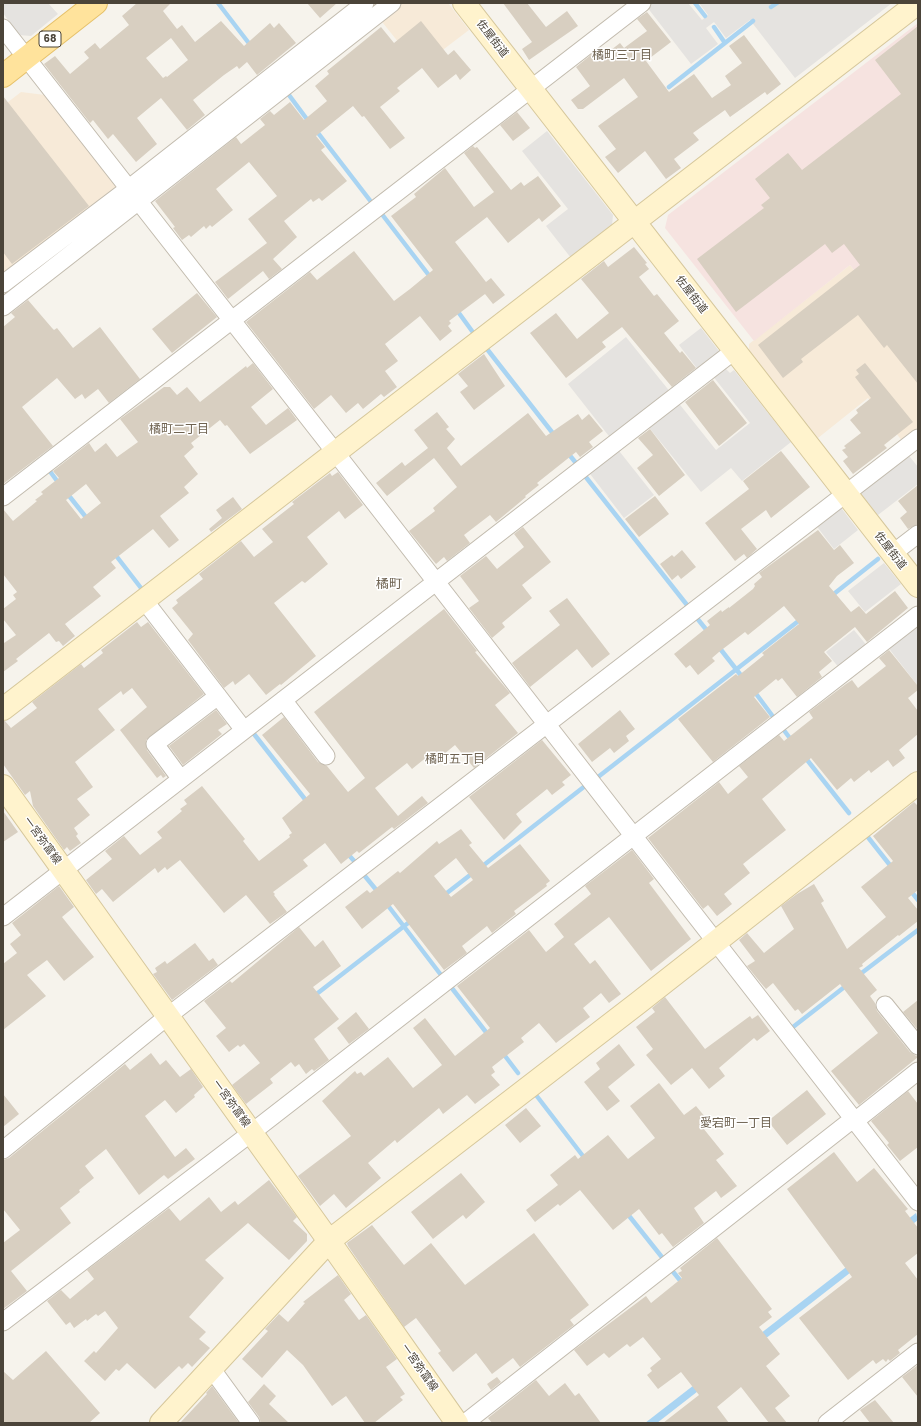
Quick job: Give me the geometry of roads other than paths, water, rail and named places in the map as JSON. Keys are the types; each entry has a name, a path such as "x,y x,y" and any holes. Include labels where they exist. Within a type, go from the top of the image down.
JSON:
{"main road":[{"name":"68","path":"3,76 96,3"}],"street":[{"path":"3,307 134,195 365,3"},
{"path":"3,284 134,195 392,3"},
{"name":"佐屋街道","path":"464,3 918,586"},
{"path":"3,496 642,3"},
{"path":"3,709 918,3"},
{"path":"3,28 335,452 918,1202"},
{"path":"3,917 180,778 436,583 734,351"},
{"path":"3,1150 168,1016 918,438"},
{"path":"892,554 918,534"},
{"path":"144,600 244,730"},
{"path":"3,1322 252,1133 918,615"},
{"path":"180,778 155,744 218,696"},
{"path":"283,700 326,756"},
{"path":"161,1423 329,1241 918,783"},
{"name":"一宮弥富線","path":"3,786 329,1241 457,1423"},
{"path":"885,1005 918,1046"},
{"path":"465,1423 918,1071"},
{"path":"827,1423 918,1352"},
{"path":"211,1368 251,1423"}],"water":[{"path":"916,1213 918,1220 657,1423 645,1423"}],"waterway":[{"path":"218,3 251,46"},
{"path":"695,3 705,16"},
{"path":"771,7 777,3"},
{"path":"669,87 753,21"},
{"path":"714,27 725,43"},
{"path":"286,91 309,122"},
{"path":"315,129 372,203"},
{"path":"381,213 431,278"},
{"path":"456,309 472,331"},
{"path":"487,349 555,436"},
{"path":"567,452 576,463"},
{"path":"49,470 60,485"},
{"path":"585,476 687,605"},
{"path":"66,492 89,521"},
{"path":"114,553 141,588"},
{"path":"830,597 878,559"},
{"path":"696,617 709,633"},
{"path":"598,777 801,619"},
{"path":"718,646 743,678"},
{"path":"754,691 774,718"},
{"path":"783,729 792,741"},
{"path":"254,734 308,803"},
{"path":"804,756 849,813"},
{"path":"480,868 585,786"},
{"path":"867,836 893,869"},
{"path":"347,853 355,862"},
{"path":"443,896 474,872"},
{"path":"364,875 378,892"},
{"path":"910,890 918,900"},
{"path":"386,903 441,975"},
{"path":"314,996 412,920"},
{"path":"859,975 918,930"},
{"path":"793,1027 847,985"},
{"path":"451,987 489,1036"},
{"path":"502,1052 518,1073"},
{"path":"536,1095 586,1160"},
{"path":"626,1212 665,1261"},
{"path":"670,1268 683,1284"}],"district":[{"name":"橘町三丁目","path":"622,56"},
{"name":"橘町二丁目","path":"179,430"},
{"name":"橘町","path":"389,585"},
{"name":"橘町五丁目","path":"455,760"},
{"name":"愛宕町一丁目","path":"736,1124"}]}
